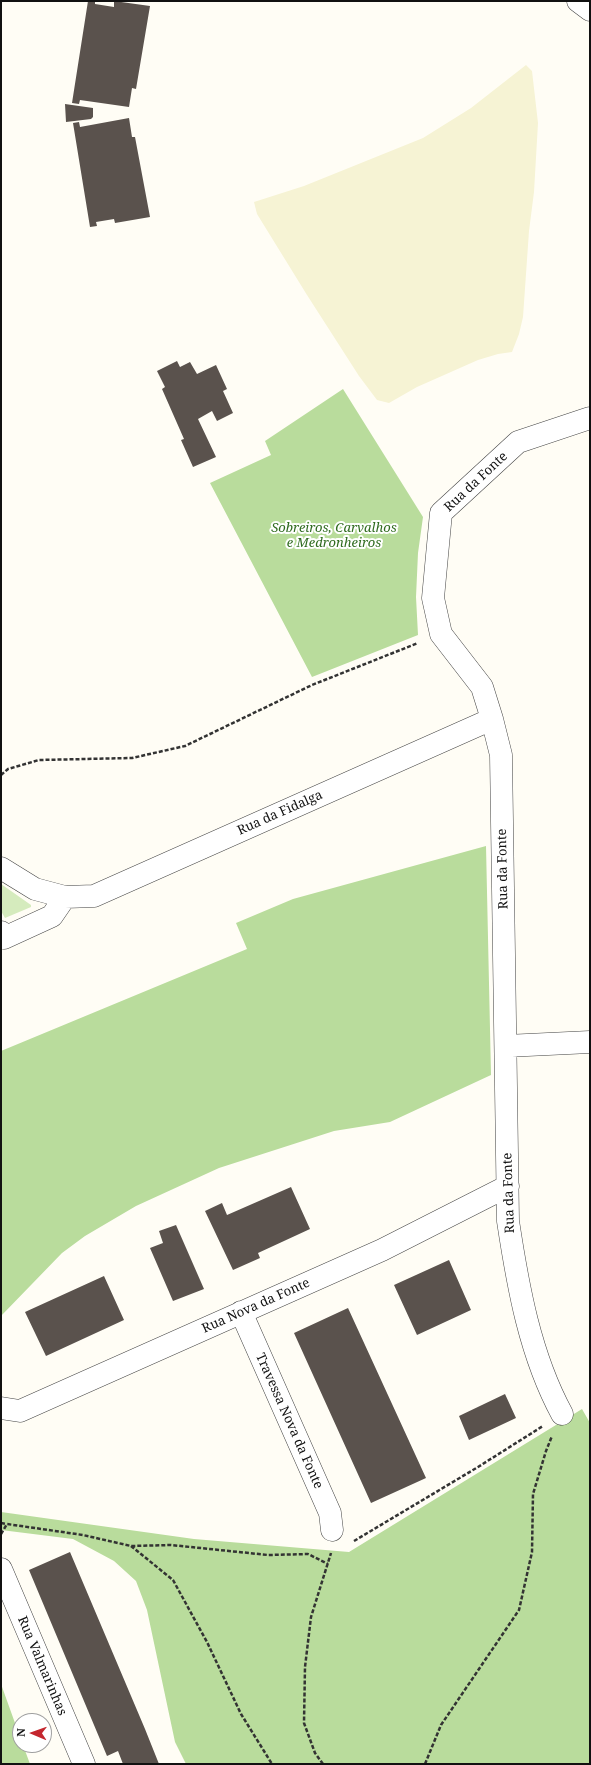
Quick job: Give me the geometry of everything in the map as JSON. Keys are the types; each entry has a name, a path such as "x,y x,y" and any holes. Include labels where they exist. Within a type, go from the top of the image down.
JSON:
{"street":[{"path":"578,1 590,10"},
{"name":"Rua da Fonte","path":"562,1414 551,1394 532,1340 519,1289 508,1221 501,755 482,687 441,634 433,598 442,513 518,442 590,418"},
{"name":"Rua da Fidalga","path":"1,868 35,889 65,897 94,896 492,719"},
{"path":"1,932 4,938 52,916 65,897"},
{"path":"506,1046 590,1042"},
{"name":"Rua Nova da Fonte","path":"1,1408 20,1411 382,1250 508,1186"},
{"name":"Travessa Nova da Fonte","path":"241,1312 340,1538"},
{"name":"Rua Valmarinhas","path":"1,1568 84,1764"}],"path":[{"path":"1,775 8,769 39,760 132,758 185,746 312,685 441,634"},
{"path":"323,1764 315,1753 304,1723 305,1667 311,1618 328,1564 340,1538 478,1467 562,1414"},
{"path":"425,1764 441,1725 519,1610 532,1552 533,1494 546,1451 562,1414"},
{"path":"1,1523 84,1535 131,1546 171,1546 268,1555 308,1554 328,1564"},
{"path":"1,1534 7,1524"},
{"path":"131,1546 173,1580 207,1642 240,1714 272,1764"},
{"path":"331,1556 336,1552"}],"shaded area":[{"path":"526,65 532,71 538,123 534,192 529,231 523,317 519,334 512,352 498,354 478,360 417,387 389,403 377,400 359,376 307,295 257,214 254,202 304,186 423,138 471,108"}],"green space":[{"name":"Sobreiros, Carvalhos e Medronheiros","path":"343,389 423,517 418,553 416,597 418,635 312,677 210,483 271,455 265,441"},
{"path":"486,846 491,1075 390,1122 334,1131 219,1168 136,1206 85,1236 62,1253 1,1316 1,1051 247,949 236,923 293,899"},
{"path":"1,884 31,905 31,907 5,918 1,911"},
{"path":"582,1409 590,1423 590,1764 186,1764 175,1742 147,1610 136,1581 114,1561 73,1539 1,1530 1,1512 194,1539 349,1552"},
{"path":"1,1684 12,1715 12,1753 26,1753 30,1764 1,1764"}],"building":[{"path":"88,1 95,1 95,4 114,7 114,1 150,6 136,89 132,88 129,107 80,100 79,104 72,103"},
{"path":"65,104 93,108 93,117 91,119 66,122"},
{"path":"129,118 132,137 135,137 150,217 115,223 114,219 96,222 97,226 90,227 73,123 79,122 80,127"},
{"path":"177,361 180,367 190,362 197,374 216,365 227,389 223,391 233,413 217,421 212,411 198,419 216,457 193,467 181,440 184,439 162,389 165,387 157,371"},
{"path":"291,1187 310,1229 258,1253 260,1258 233,1270 205,1211 222,1203 227,1215"},
{"path":"176,1225 204,1289 173,1301 150,1248 163,1243 159,1231"},
{"path":"449,1260 471,1310 417,1335 394,1285"},
{"path":"104,1276 124,1320 46,1356 25,1312"},
{"path":"348,1308 426,1478 371,1503 294,1333"},
{"path":"505,1394 516,1418 469,1440 459,1416"},
{"path":"70,1552 159,1764 123,1764 118,1751 107,1756 29,1570"}]}
